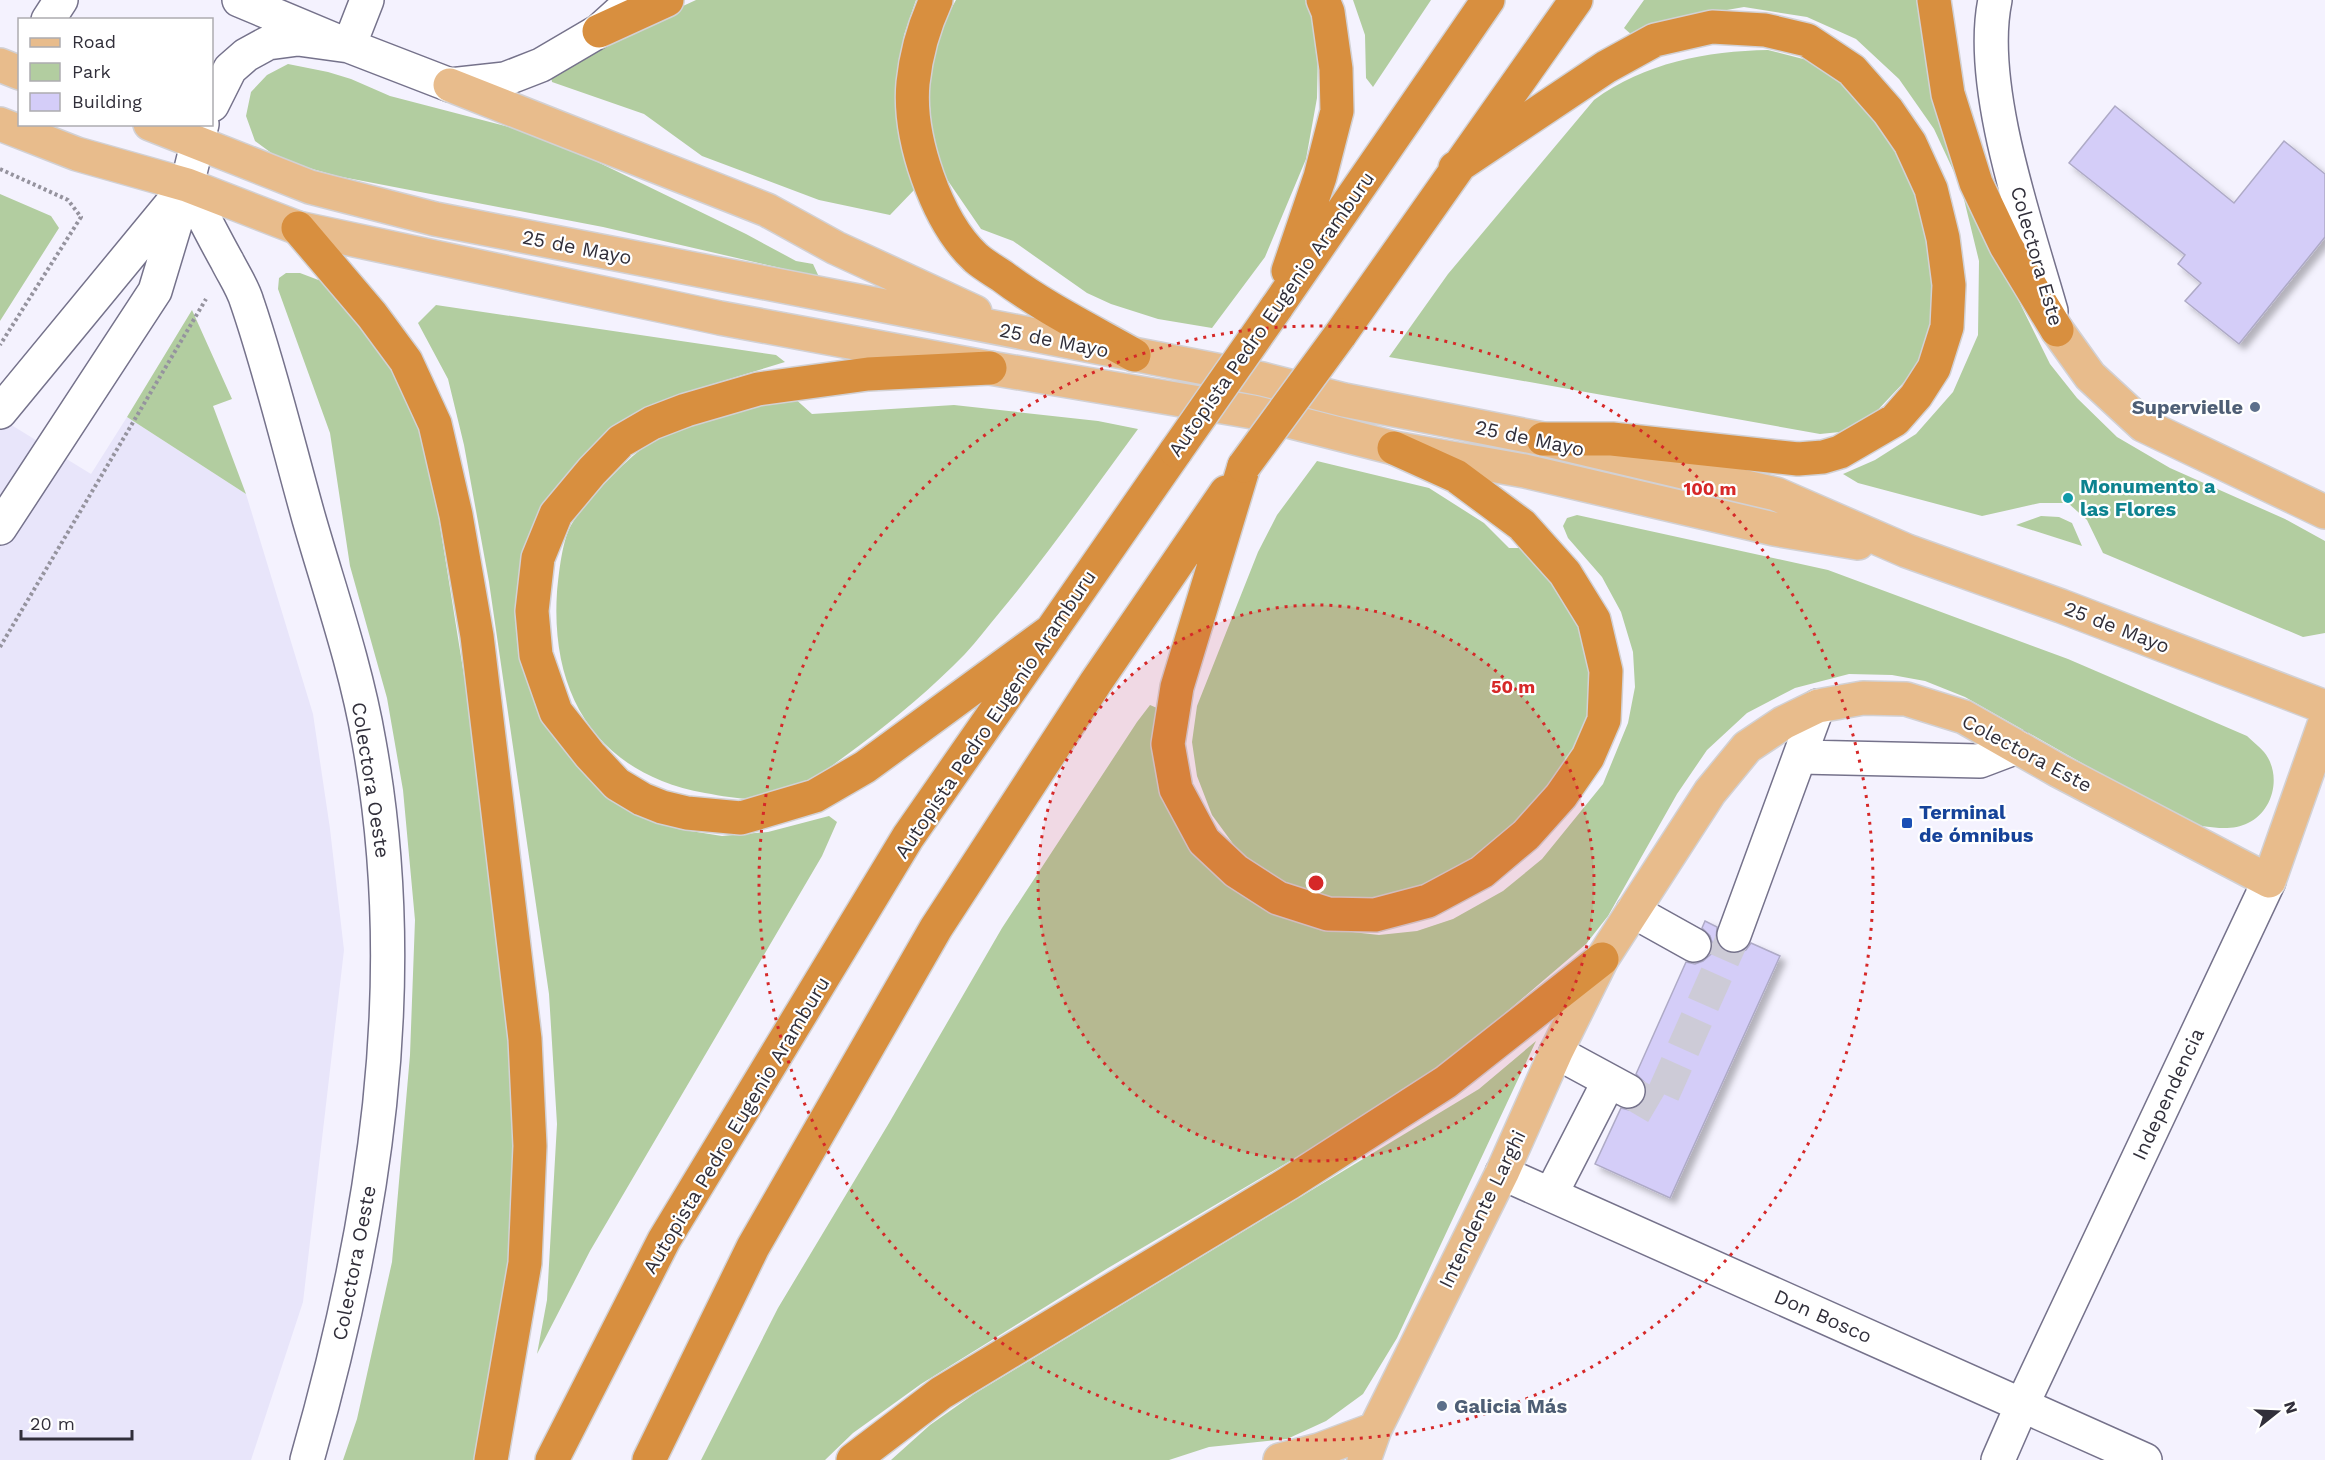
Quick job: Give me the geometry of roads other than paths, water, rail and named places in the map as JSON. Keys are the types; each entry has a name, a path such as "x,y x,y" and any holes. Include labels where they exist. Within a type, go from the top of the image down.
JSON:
{"highway":[{"path":"598,31 667,0"},
{"path":"936,0 920,41 913,85 916,138 931,189 954,231 976,258 1028,295 1134,355"},
{"path":"1276,308 1320,177 1337,111 1336,69 1328,12 1323,0"},
{"name":"Autopista Pedro Eugenio Aramburu","path":"552,1460 670,1230 908,837 1488,0"},
{"path":"649,1460 753,1247 936,928 1096,682 1244,466 1340,335 1455,168 1576,0"},
{"path":"1934,0 1948,94 1976,183 2006,246 2057,330"},
{"path":"1455,168 1615,61 1655,40 1712,27 1765,30 1807,40 1852,70 1888,111 1910,143 1930,189 1943,238 1949,285 1947,327 1934,368 1916,396 1894,420 1840,453 1798,459 1612,439 1543,439"},
{"path":"298,228 372,315 406,361 435,424 456,515 477,636 525,1039 530,1146 525,1263 491,1460"},
{"path":"990,368 868,374 758,389 686,410 652,423 621,441 556,514 538,558 532,612 536,656 556,712 590,755 617,784 642,799 662,807 687,813 741,818 815,796 865,767 1052,630"},
{"path":"1244,466 1177,687 1168,744 1176,789 1204,841 1236,871 1278,898 1328,914 1375,915 1428,902 1482,872 1526,835 1561,796 1588,757 1604,720 1605,710 1606,671 1594,620 1565,573 1522,525 1465,483 1455,476 1394,448"},
{"path":"853,1460 941,1393 1289,1183 1446,1083 1602,959"}],"main road":[{"path":"0,65 18,72"},
{"path":"450,85 767,210 836,248 1026,335"},
{"name":"25 de Mayo","path":"0,124 77,154 187,185 298,228 720,318 990,368 1253,412 1394,448 1525,471 1774,529 1907,551"},
{"name":"25 de Mayo","path":"160,126 199,134 310,188 435,219 1262,379 1344,400 1543,439 1776,494 1907,551 2061,606 2325,707"},
{"name":"Colectora Este","path":"2057,330 2090,376 2143,425 2325,512"},
{"name":"Colectora Este","path":"1602,959 1710,792 1747,747 1783,723 1818,706 1863,698 1906,699 1964,717 2269,881"},
{"name":"Independencia","path":"2269,881 2325,723"},
{"name":"Intendente Larghi","path":"1364,1460 1375,1429 1502,1173 1556,1052 1602,959"},
{"path":"1280,1460 1319,1450 1375,1429"}],"street":[{"path":"49,18 61,0"},
{"path":"239,0 450,85 505,80 541,65 598,31 634,0"},
{"path":"349,46 367,0"},
{"name":"Colectora Este","path":"1995,0 1992,18 1994,73 2001,122 2017,192 2057,330"},
{"path":"213,103 230,69 246,55 268,43 298,39 349,46"},
{"path":"0,528 155,291 187,185 199,134"},
{"path":"0,412 187,185"},
{"name":"Colectora Oeste","path":"187,185 247,299 350,663 369,741 382,837 388,932 386,1045 373,1159 353,1280 330,1379 307,1460"},
{"path":"1734,935 1818,706"},
{"path":"1801,756 1980,761 2017,747"},
{"name":"Independencia","path":"1998,1460 2269,881"},
{"path":"1633,911 1694,945"},
{"path":"1551,1194 1619,1086 1556,1052"},
{"name":"Don Bosco","path":"1502,1173 2145,1460"}],"tunnel":[{"path":"1628,1091 1657,1108 1734,935"}],"place":[{"name":"Supervielle","path":"2255,407"},
{"name":"Monumento a las Flores","path":"2068,498"},
{"name":"Terminal de ómnibus","path":"1907,823"},
{"name":"Galicia Más","path":"1442,1406"}]}
